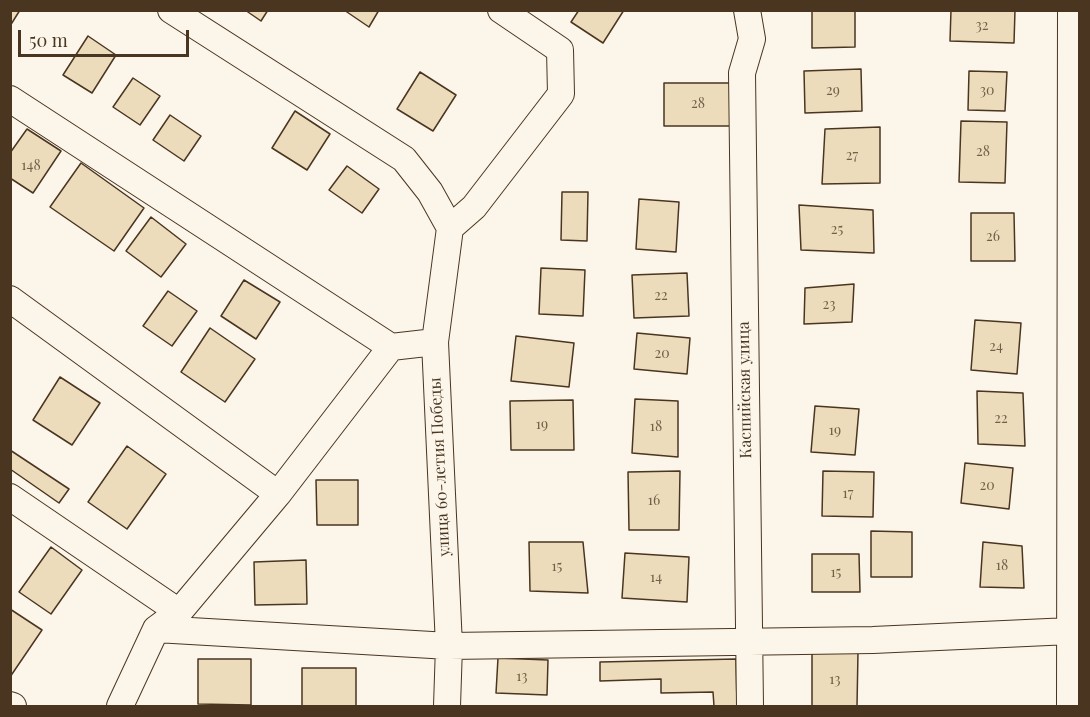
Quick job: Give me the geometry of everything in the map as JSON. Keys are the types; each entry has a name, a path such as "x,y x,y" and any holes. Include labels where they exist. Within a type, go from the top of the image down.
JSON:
{"street":[{"path":"171,10 404,159 430,192 450,228 474,207 561,94 560,50 501,10"},
{"name":"Каспийская улица","path":"747,10 752,39 742,73 750,706"},
{"path":"1070,706 1071,10"},
{"path":"10,99 391,347 435,342"},
{"name":"улица 60-летия Победы","path":"447,706 448,646 435,342 450,228"},
{"path":"10,299 278,494"},
{"path":"120,706 156,629 179,612 278,494 391,347"},
{"path":"10,497 179,612"},
{"path":"156,629 448,646 873,640 1070,631"}],"building":[{"path":"10,10 20,10 10,26"},
{"path":"245,10 268,10 261,21"},
{"path":"344,10 379,10 369,27"},
{"path":"579,10 624,10 603,43 571,22"},
{"path":"812,10 855,10 855,47 812,48"},
{"path":"951,10 1015,10 1014,43 950,41"},
{"path":"88,36 116,55 92,93 63,75"},
{"path":"861,69 862,111 805,113 804,71"},
{"path":"969,71 1007,72 1005,111 968,110"},
{"path":"420,72 456,95 433,131 397,109"},
{"path":"133,78 160,96 140,125 113,107"},
{"path":"664,83 731,83 731,126 664,126"},
{"path":"295,111 330,134 307,170 272,148"},
{"path":"170,115 201,136 184,161 153,140"},
{"path":"961,121 1007,122 1005,183 959,182"},
{"path":"880,127 880,183 822,184 825,129"},
{"path":"27,129 61,151 33,193 10,178 10,153"},
{"path":"81,163 144,208 114,251 50,207"},
{"path":"347,166 379,189 362,213 329,190"},
{"path":"562,192 588,192 587,241 561,240"},
{"path":"639,199 679,202 676,252 636,249"},
{"path":"799,205 873,210 874,253 801,250"},
{"path":"971,213 1014,213 1015,261 971,261"},
{"path":"151,217 186,244 161,277 126,251"},
{"path":"541,268 585,270 583,316 539,314"},
{"path":"687,273 689,316 634,318 632,275"},
{"path":"244,280 280,302 256,339 221,316"},
{"path":"854,284 852,322 804,324 805,288"},
{"path":"168,291 197,311 172,346 143,326"},
{"path":"975,320 1021,323 1017,374 971,370"},
{"path":"210,328 255,359 225,402 181,372"},
{"path":"637,333 690,338 687,374 634,369"},
{"path":"516,336 574,343 569,387 511,381"},
{"path":"60,377 100,403 72,445 33,420"},
{"path":"977,391 1023,393 1025,446 978,444"},
{"path":"635,399 678,401 678,457 632,453"},
{"path":"573,400 574,450 511,450 510,401"},
{"path":"815,406 859,409 855,455 811,452"},
{"path":"127,446 166,474 127,529 88,502"},
{"path":"10,450 69,489 59,503 10,469"},
{"path":"965,463 1013,468 1009,509 961,503"},
{"path":"680,471 679,530 629,530 628,472"},
{"path":"823,471 874,472 873,517 822,516"},
{"path":"316,480 358,480 358,525 317,525"},
{"path":"871,531 912,532 912,577 871,577"},
{"path":"529,542 583,542 588,593 530,591"},
{"path":"983,542 1022,546 1024,588 980,587"},
{"path":"51,547 82,570 51,614 19,592"},
{"path":"625,553 689,557 687,602 622,598"},
{"path":"812,554 859,554 860,592 812,592"},
{"path":"306,560 307,604 255,605 254,562"},
{"path":"10,609 42,630 10,677"},
{"path":"858,652 857,706 812,706 812,653"},
{"path":"498,658 548,660 547,695 496,693"},
{"path":"198,659 251,659 251,705 198,704"},
{"path":"736,659 737,706 714,706 713,692 661,693 661,679 600,681 600,662"},
{"path":"302,668 356,668 356,706 302,706"}]}
